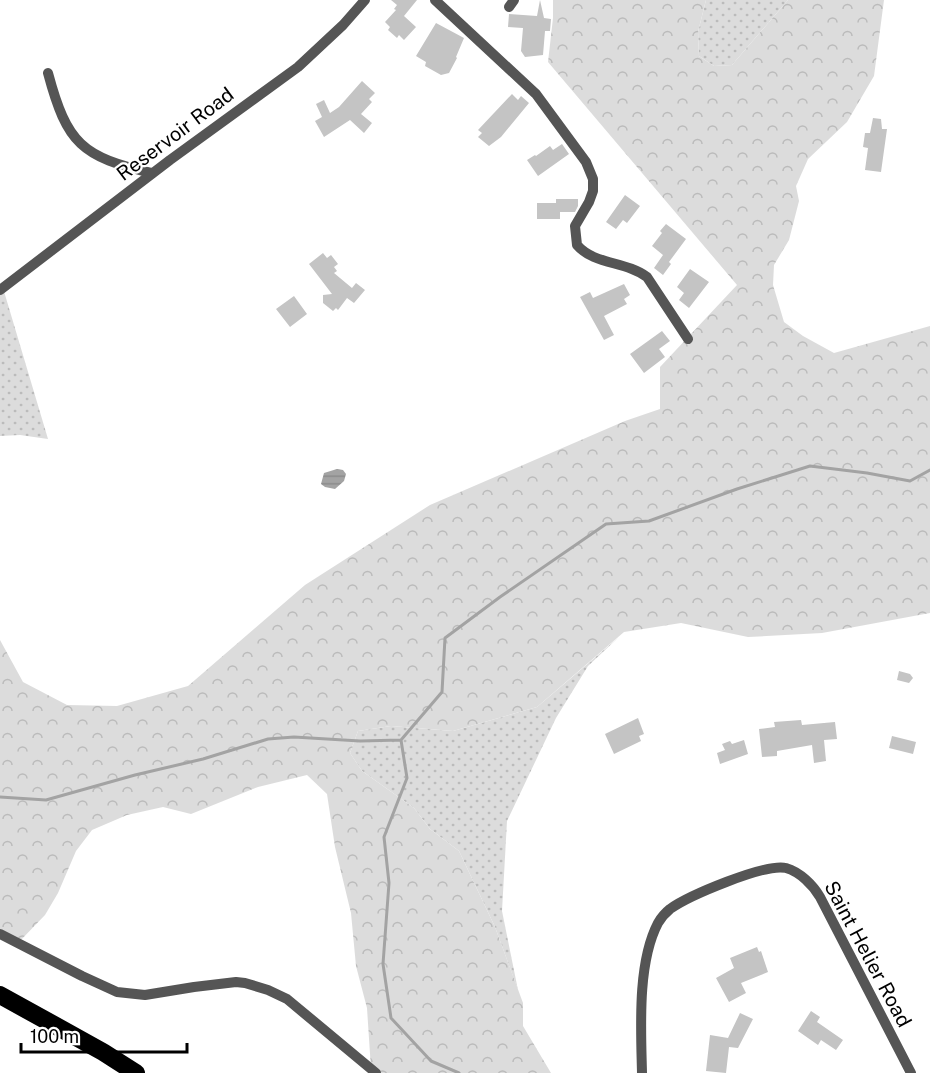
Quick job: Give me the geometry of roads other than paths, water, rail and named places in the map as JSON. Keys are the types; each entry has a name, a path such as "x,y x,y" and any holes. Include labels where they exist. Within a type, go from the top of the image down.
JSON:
{"highway":[{"path":"0,995 136,1073"}],"street":[{"name":"Reservoir Road","path":"0,290 152,173 298,68 344,25 365,0"},
{"path":"435,0 536,94 586,162 593,179 593,191 575,226 577,245 591,256 638,270 646,277 688,339"},
{"path":"48,73 54,94 73,137 83,148 116,165 152,173"},
{"name":"Saint Helier Road","path":"642,1073 642,991 653,935 663,917 669,910 697,894 760,870 779,868 793,871 820,897 911,1073"},
{"path":"0,934 89,980 124,994 145,995 230,983 245,983 268,990 286,999 376,1073"}],"waterway":[{"path":"0,797 46,800 203,759 268,739 294,737 360,741 401,740 442,692 445,638 606,524 649,521 737,489 810,466 910,481 930,470"},
{"path":"401,740 407,778 384,837 389,883 383,964 391,1018 431,1061 459,1073"}]}
